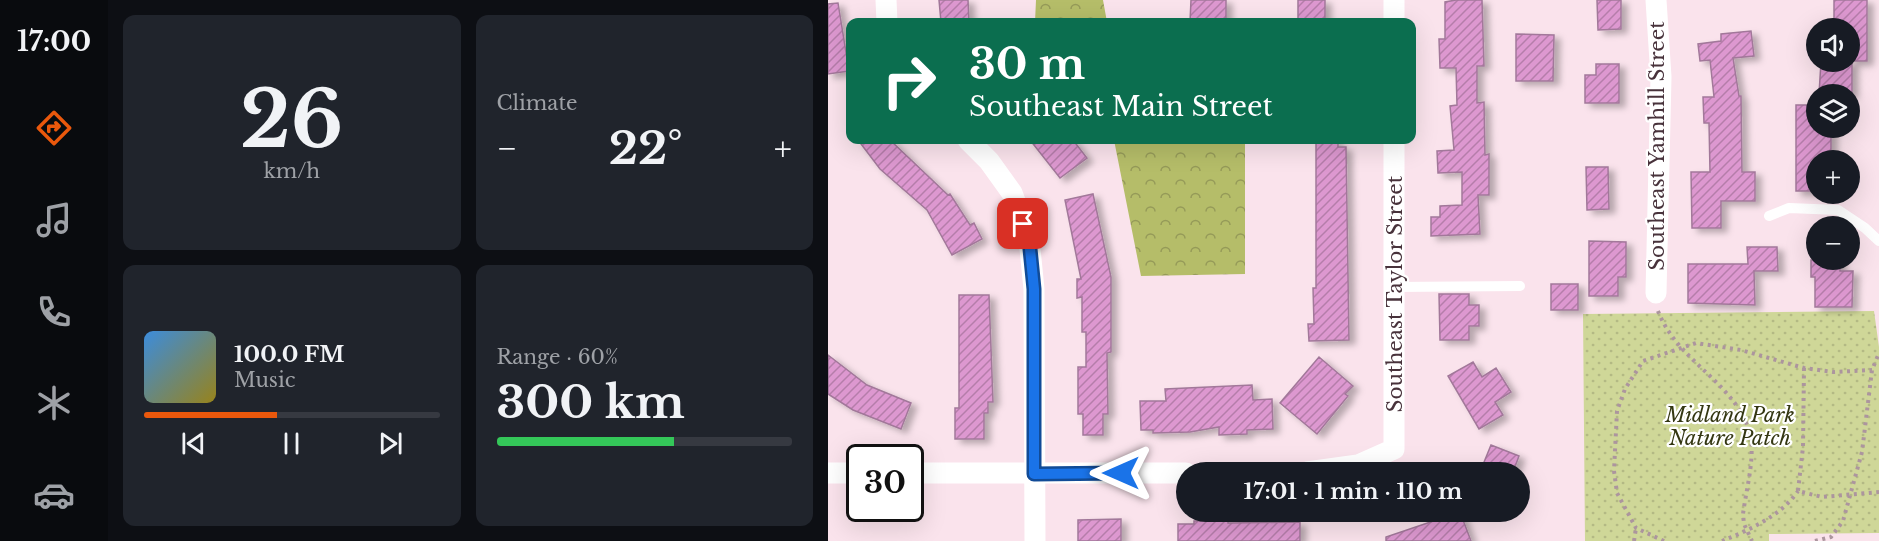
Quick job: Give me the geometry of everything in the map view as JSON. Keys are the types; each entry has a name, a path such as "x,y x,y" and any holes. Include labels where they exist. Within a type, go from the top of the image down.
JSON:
{"street":[{"path":"886,0 887,18"},
{"path":"1394,0 1394,18"},
{"name":"Southeast Yamhill Street","path":"1656,0 1661,77 1656,293"},
{"path":"972,144 989,161 1012,193 1029,239 1034,289 1035,541"},
{"name":"Southeast Taylor Street","path":"1365,462 1394,449 1394,144"},
{"path":"924,474 1176,473"},
{"path":"828,474 846,474"}],"lane":[{"path":"1769,216 1789,208 1838,210 1865,228 1879,242"},
{"path":"1395,287 1520,286"}],"path":[{"path":"1656,293 1664,327 1678,347 1715,379 1746,424 1751,443 1743,514 1747,532 1752,541"},
{"path":"1664,541 1636,528 1617,493 1614,460 1617,411 1630,380 1643,362 1678,347 1696,343 1721,346 1804,368 1833,372 1872,370"},
{"path":"1815,541 1831,537 1844,521 1863,452 1872,370 1879,353"},
{"path":"1722,541 1747,532 1791,501 1798,491 1803,447 1804,368"},
{"path":"1798,491 1822,497 1879,492"},
{"path":"1634,541 1636,528"}],"green space":[{"path":"1036,0 1103,0 1106,18 1035,18"},
{"path":"1115,144 1245,144 1245,274 1141,276"},
{"name":"Midland Park Nature Patch","path":"1874,311 1879,347 1879,533 1769,534 1769,541 1585,541 1583,314"}],"building":[{"path":"939,0 968,0 969,18 941,18"},
{"path":"1191,0 1226,0 1226,18 1190,18"},
{"path":"1298,0 1325,0 1325,18 1298,18"},
{"path":"1482,0 1484,66 1477,66 1477,103 1484,102 1485,155 1489,154 1489,195 1478,195 1480,234 1431,236 1431,217 1440,217 1440,206 1462,205 1462,172 1438,173 1437,151 1454,150 1450,106 1457,105 1456,68 1440,68 1439,39 1445,39 1445,2"},
{"path":"1597,0 1621,0 1621,29 1598,30"},
{"path":"1834,0 1867,0 1867,61 1860,61 1860,18 1834,18"},
{"path":"838,3 846,52 846,71 828,74 828,4"},
{"path":"1751,31 1754,56 1733,58 1739,96 1741,96 1742,172 1755,172 1755,201 1721,201 1721,228 1692,228 1691,172 1710,172 1709,123 1704,123 1703,97 1714,97 1710,60 1700,61 1698,44 1721,41 1721,34"},
{"path":"1516,34 1554,35 1553,81 1516,81"},
{"path":"1596,64 1619,64 1619,103 1585,103 1585,75 1596,75"},
{"path":"1820,72 1852,72 1852,84 1820,84"},
{"path":"1796,105 1806,105 1806,138 1831,138 1831,150 1806,150 1806,191 1796,191"},
{"path":"861,144 894,144 948,195 950,194 970,225 974,223 982,239 952,255 927,210 880,169"},
{"path":"1033,144 1076,144 1087,158 1060,178"},
{"path":"1316,144 1338,144 1338,147 1346,147 1349,340 1309,341 1308,324 1314,324 1313,288 1316,288"},
{"path":"1586,167 1608,167 1609,209 1587,210"},
{"path":"1093,194 1111,277 1111,352 1107,353 1108,414 1103,414 1103,435 1083,435 1083,414 1078,414 1078,367 1086,367 1086,332 1082,332 1082,297 1077,298 1077,279 1081,279 1065,200"},
{"path":"1589,241 1626,242 1626,277 1618,277 1618,296 1589,296"},
{"path":"1747,247 1777,247 1778,271 1754,271 1755,305 1688,303 1688,264 1748,264"},
{"path":"1811,270 1853,271 1852,307 1815,307 1815,277 1811,277"},
{"path":"1551,284 1578,284 1578,310 1551,310"},
{"path":"1439,294 1469,294 1469,305 1479,305 1479,326 1469,326 1469,340 1440,340"},
{"path":"959,295 989,295 993,402 988,402 988,413 984,413 984,439 955,439 955,408 959,408"},
{"path":"828,355 867,385 911,403 901,429 853,410 828,394"},
{"path":"1319,357 1353,386 1345,394 1348,396 1317,434 1280,403"},
{"path":"1473,362 1482,377 1496,368 1511,392 1495,402 1503,415 1479,429 1448,376"},
{"path":"1252,385 1253,400 1272,399 1273,429 1247,430 1247,434 1219,435 1219,427 1190,432 1153,433 1153,430 1141,430 1140,401 1166,401 1165,389"},
{"path":"1491,445 1519,456 1517,462 1484,462"},
{"path":"1121,519 1121,541 1078,541 1078,520"},
{"path":"1194,522 1300,522 1300,541 1178,541 1178,524 1194,524"},
{"path":"1430,522 1464,522 1471,541 1386,541 1386,537"}],"route":[{"path":"1023,224 1029,239 1034,289 1034,474 1121,473"}]}
